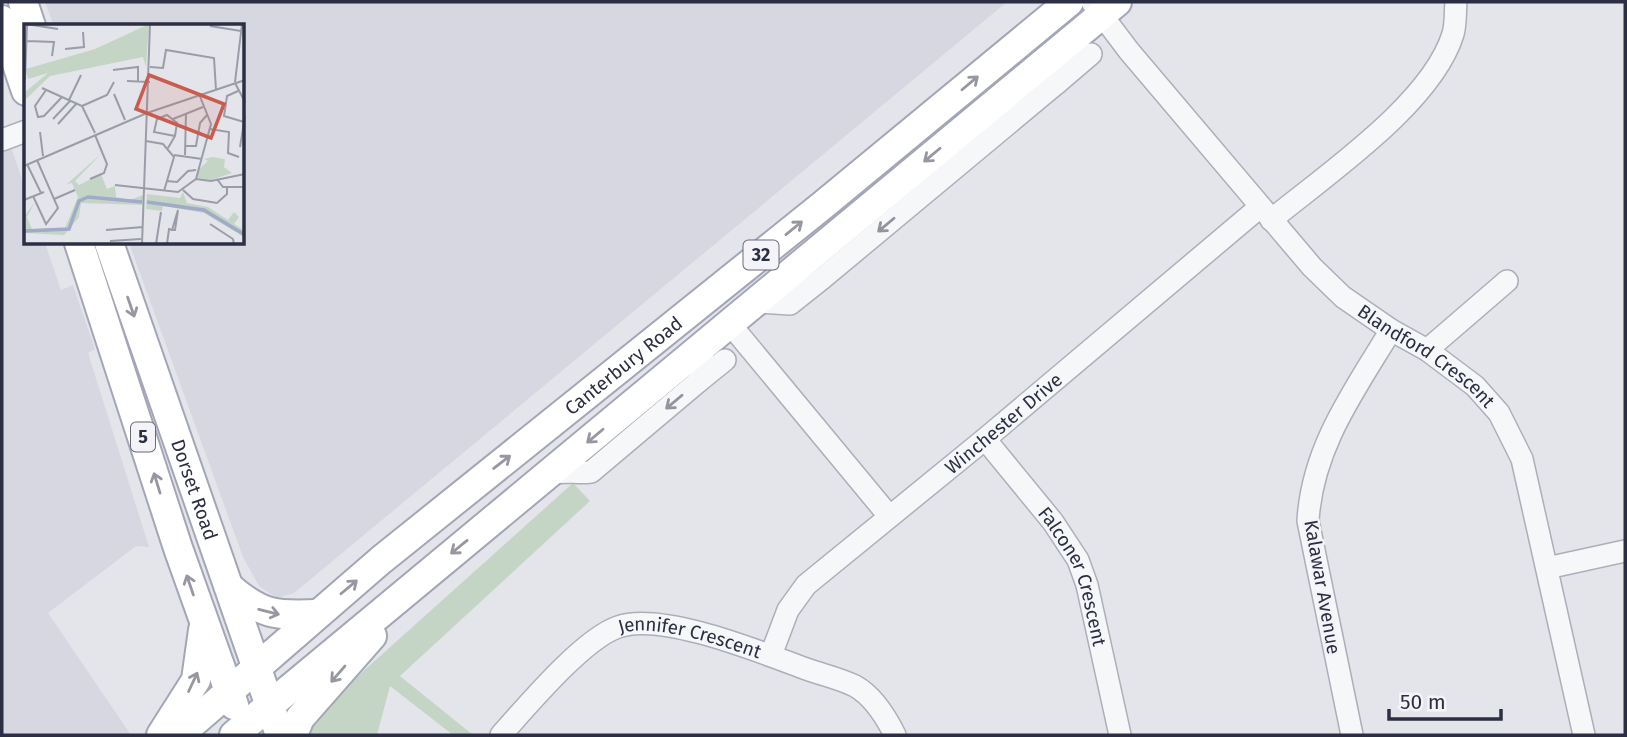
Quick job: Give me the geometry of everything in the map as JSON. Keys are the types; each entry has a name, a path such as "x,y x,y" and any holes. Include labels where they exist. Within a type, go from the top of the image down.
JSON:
{"main road":[{"path":"23,2 30,24"},
{"name":"Canterbury Road","path":"179,735 317,614 1069,2"},
{"name":"Canterbury Road","path":"241,732 269,704 432,568 550,474 715,353 730,324 756,302 1079,48 1097,7"},
{"path":"2,20 24,85"},
{"name":"Dorset Road","path":"80,245 241,732"},
{"name":"Dorset Road","path":"110,245 280,735"},
{"path":"708,297 730,324"},
{"path":"293,735 300,718 432,568"},
{"path":"229,587 260,611 275,615 317,614"},
{"path":"161,735 196,680 203,622"}],"street":[{"name":"Winchester Drive","path":"771,656 788,610 806,585 1266,214 1402,111 1438,66 1454,33 1456,2"},
{"name":"Blandford Crescent","path":"1097,7 1129,51 1312,267 1343,297 1391,330 1427,349 1475,386 1499,413 1522,459 1584,735"},
{"path":"756,302 780,305 796,301 1057,83 1079,48"},
{"path":"2,140 24,132"},
{"path":"1427,349 1507,281"},
{"path":"730,324 889,516"},
{"name":"Kalawar Avenue","path":"1352,735 1308,521 1310,493 1331,429 1391,330"},
{"name":"Canterbury Road","path":"550,474 562,471 578,474 591,472 699,381 715,353"},
{"name":"Falconer Crescent","path":"985,439 1053,522 1077,560 1087,585 1120,735"},
{"path":"1547,568 1625,551"},
{"name":"Jennifer Crescent","path":"501,735 537,694 598,638 617,627 636,622 675,626 855,686 884,715 895,735"}],"shaded area":[{"path":"45,2 1007,2 294,593 277,598 259,586 243,557 130,245 245,245 245,24 53,24"},
{"path":"2,120 24,185 24,245 46,245 61,290 73,285 95,349 88,353 149,547 136,546 48,613 131,735 2,735"}],"green space":[{"path":"573,483 590,501 400,676 473,735 453,735 390,686 377,735 303,735 320,710"}]}
